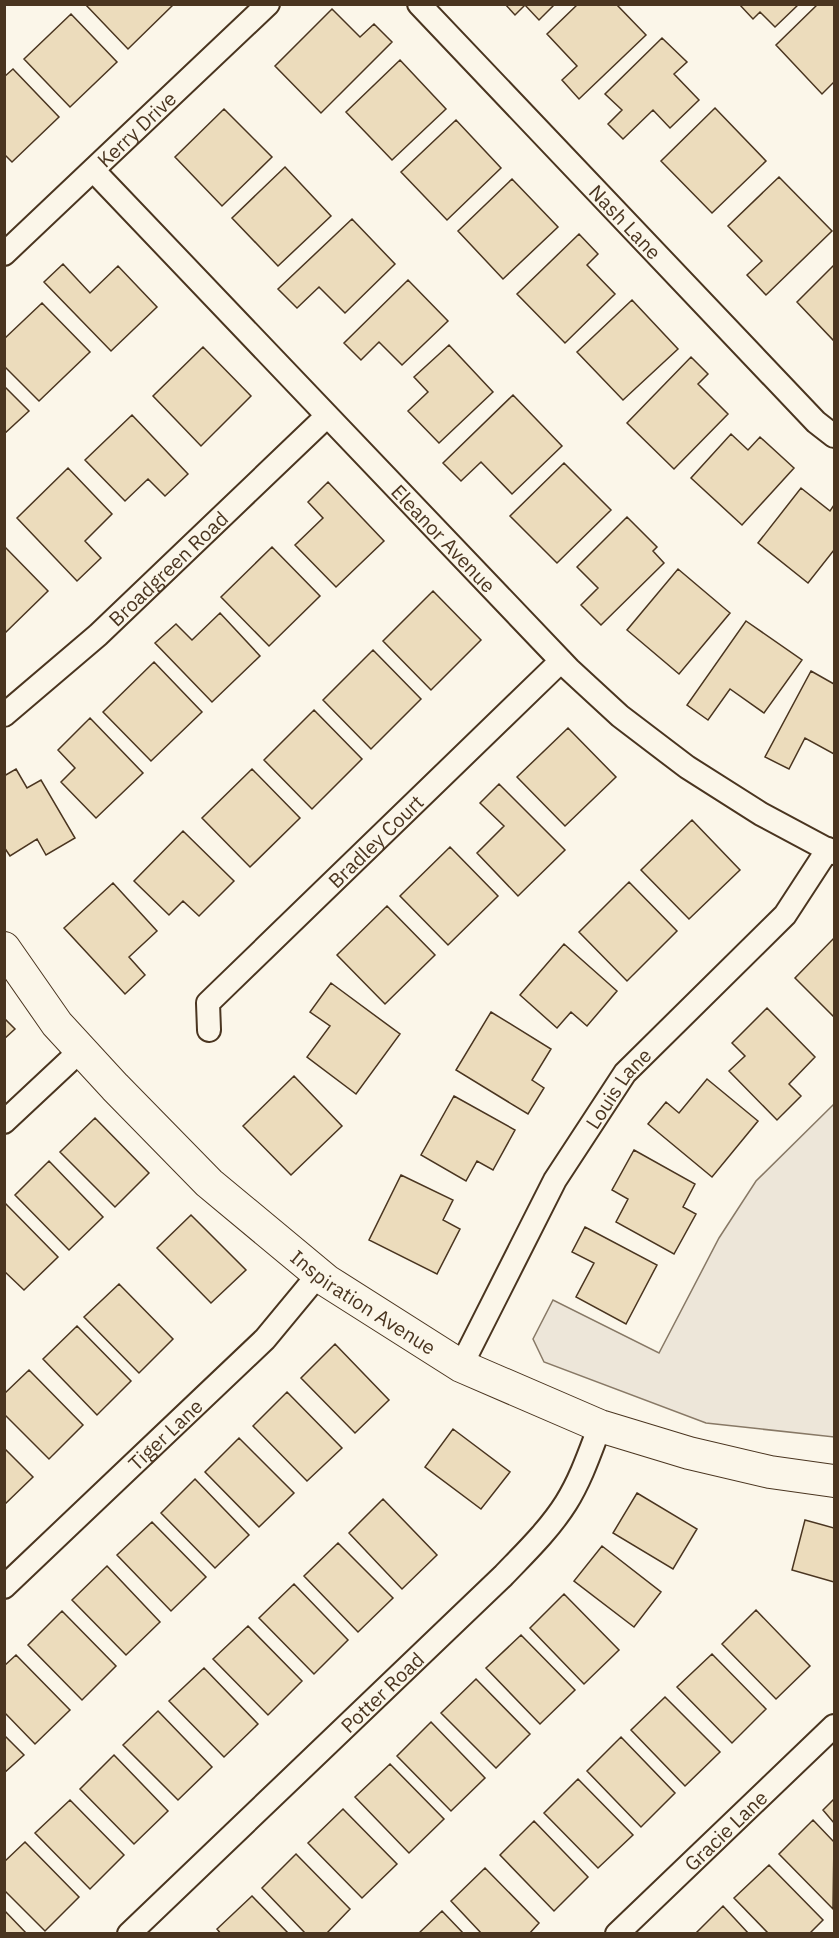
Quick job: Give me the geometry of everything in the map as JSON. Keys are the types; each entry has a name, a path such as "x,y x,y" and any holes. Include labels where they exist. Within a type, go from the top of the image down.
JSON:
{"street":[{"name":"Kerry Drive","path":"4,254 268,4"},
{"name":"Nash Lane","path":"419,4 816,422 834,436"},
{"name":"Eleanor Avenue","path":"94,171 561,661 620,716 687,767 761,814 831,851"},
{"name":"Broadgreen Road","path":"4,715 98,635 327,416"},
{"name":"Bradley Court","path":"209,1030 208,1003 561,661"},
{"name":"Louis Lane","path":"461,1366 555,1180 625,1073 784,915 831,851"},
{"name":"Inspiration Avenue","path":"4,948 57,1024 81,1050 209,1183 318,1275 461,1366 600,1426 689,1453 770,1472 834,1481"},
{"path":"4,1122 81,1050"},
{"name":"Tiger Lane","path":"4,1587 265,1339 318,1275"},
{"name":"Potter Road","path":"129,1934 537,1541 566,1502 583,1469 600,1426"},
{"name":"Gracie Lane","path":"617,1934 834,1726"}],"shaded area":[{"path":"834,1104 834,1437 706,1423 544,1362 533,1339 553,1300 659,1353 719,1238 756,1181"}],"building":[{"path":"85,4 174,4 128,49"},
{"path":"505,4 555,4 539,20 525,5 515,15"},
{"path":"578,4 616,4 646,35 579,99 562,80 577,66 547,34"},
{"path":"739,4 799,4 775,27 760,12 753,19"},
{"path":"818,4 834,4 834,82 822,94 776,45"},
{"path":"332,9 360,37 374,24 392,42 321,113 275,66"},
{"path":"71,14 117,62 70,107 24,59"},
{"path":"662,38 687,62 674,74 699,100 670,128 653,110 623,139 608,124 622,110 605,94"},
{"path":"400,60 446,109 392,160 346,112"},
{"path":"13,69 59,117 12,162 4,154 4,77"},
{"path":"715,108 766,161 712,213 661,161"},
{"path":"224,109 272,157 222,206 175,157"},
{"path":"456,120 501,168 447,220 401,172"},
{"path":"285,167 331,216 278,266 232,218"},
{"path":"779,177 832,231 766,295 747,275 762,261 728,226"},
{"path":"512,179 558,227 503,279 458,231"},
{"path":"352,219 395,264 345,313 319,287 297,308 278,289"},
{"path":"579,234 598,254 587,265 615,294 565,343 517,294"},
{"path":"63,264 90,293 118,266 157,307 111,351 44,282"},
{"path":"834,265 834,341 797,302"},
{"path":"408,280 448,321 402,365 379,342 361,360 344,343"},
{"path":"632,300 678,349 623,400 577,352"},
{"path":"42,303 90,352 39,401 4,366 4,339"},
{"path":"449,345 493,392 439,443 408,411 428,392 414,377"},
{"path":"203,347 251,396 201,446 153,396"},
{"path":"691,357 708,374 698,384 728,414 674,469 627,423"},
{"path":"4,386 29,411 4,434"},
{"path":"513,395 562,446 512,494 481,462 461,481 443,463"},
{"path":"132,415 188,474 165,496 148,479 125,501 85,460"},
{"path":"731,434 748,450 760,437 794,468 742,525 691,478"},
{"path":"564,463 611,510 557,563 510,516"},
{"path":"68,468 112,514 85,541 101,558 77,581 17,518"},
{"path":"328,482 384,541 336,587 295,545 323,518 308,502"},
{"path":"801,488 830,511 834,505 834,550 808,583 758,543"},
{"path":"627,517 657,547 653,551 664,563 601,625 581,605 598,588 577,567"},
{"path":"4,546 48,591 4,634"},
{"path":"272,547 320,596 269,646 221,597"},
{"path":"678,569 730,613 679,674 627,630"},
{"path":"433,591 481,640 431,690 383,641"},
{"path":"220,613 260,656 212,702 155,643 176,624 192,640"},
{"path":"746,621 802,660 764,713 730,689 708,720 687,705"},
{"path":"373,650 421,699 371,749 323,700"},
{"path":"154,662 202,712 151,761 103,712"},
{"path":"811,671 834,684 834,754 805,738 789,769 765,757"},
{"path":"314,710 362,759 312,809 264,760"},
{"path":"90,718 143,773 96,818 61,782 75,768 58,750"},
{"path":"568,728 616,777 565,826 517,777"},
{"path":"16,769 27,788 41,780 75,838 46,855 37,839 10,856 4,847 4,776"},
{"path":"252,769 300,818 250,867 202,818"},
{"path":"499,784 565,850 518,896 477,853 504,826 480,803"},
{"path":"692,820 740,870 689,919 641,870"},
{"path":"183,831 234,881 199,916 183,901 169,915 134,881"},
{"path":"450,847 498,896 448,945 400,896"},
{"path":"629,882 677,931 627,981 579,932"},
{"path":"113,883 157,931 129,957 145,975 125,994 64,928"},
{"path":"387,906 435,955 385,1004 337,955"},
{"path":"834,938 834,1017 795,978"},
{"path":"564,944 617,991 587,1026 571,1012 557,1028 520,995"},
{"path":"331,983 400,1034 356,1094 307,1057 330,1026 310,1012"},
{"path":"767,1008 815,1057 789,1084 801,1096 777,1120 729,1071 745,1056 732,1043"},
{"path":"491,1012 551,1049 532,1080 544,1088 528,1114 456,1070"},
{"path":"4,1018 15,1029 4,1039"},
{"path":"294,1076 342,1126 291,1175 243,1126"},
{"path":"707,1079 758,1121 712,1177 648,1124 666,1102 679,1113"},
{"path":"454,1096 515,1130 493,1170 477,1161 466,1181 421,1155"},
{"path":"95,1118 149,1173 115,1207 60,1152"},
{"path":"634,1150 695,1184 683,1207 696,1214 674,1254 616,1222 628,1199 612,1190"},
{"path":"49,1161 103,1217 69,1250 15,1195"},
{"path":"401,1175 453,1200 443,1220 460,1229 437,1274 369,1240"},
{"path":"4,1202 58,1257 24,1290 4,1271"},
{"path":"191,1215 246,1270 211,1303 157,1248"},
{"path":"585,1227 657,1265 626,1324 576,1297 594,1263 572,1252"},
{"path":"119,1284 173,1339 139,1373 84,1317"},
{"path":"77,1326 131,1381 97,1415 43,1359"},
{"path":"335,1344 389,1400 355,1433 301,1378"},
{"path":"29,1370 83,1425 49,1459 4,1414 4,1394"},
{"path":"287,1392 342,1448 307,1481 253,1426"},
{"path":"453,1429 510,1472 481,1509 425,1467"},
{"path":"239,1438 294,1493 259,1527 205,1472"},
{"path":"4,1448 33,1477 4,1505"},
{"path":"195,1479 249,1535 215,1568 161,1513"},
{"path":"637,1493 697,1529 673,1569 613,1533"},
{"path":"383,1499 437,1555 402,1589 349,1533"},
{"path":"805,1520 834,1528 834,1582 792,1570"},
{"path":"152,1522 206,1577 171,1611 117,1555"},
{"path":"338,1543 393,1598 358,1632 304,1576"},
{"path":"602,1546 661,1592 634,1627 574,1581"},
{"path":"107,1566 160,1622 126,1655 72,1600"},
{"path":"294,1584 348,1640 314,1674 259,1618"},
{"path":"564,1594 619,1650 584,1684 530,1628"},
{"path":"756,1610 810,1666 776,1699 722,1644"},
{"path":"62,1611 116,1666 82,1700 28,1645"},
{"path":"248,1626 302,1681 268,1715 213,1659"},
{"path":"521,1635 575,1690 540,1724 486,1668"},
{"path":"712,1654 766,1709 732,1743 677,1687"},
{"path":"16,1655 70,1710 35,1744 4,1712 4,1666"},
{"path":"204,1668 258,1724 224,1757 169,1701"},
{"path":"476,1679 530,1734 496,1768 441,1713"},
{"path":"665,1697 720,1752 685,1786 631,1730"},
{"path":"158,1711 212,1767 178,1800 123,1745"},
{"path":"431,1722 485,1778 451,1811 397,1756"},
{"path":"4,1735 24,1755 4,1773"},
{"path":"621,1737 675,1793 641,1827 587,1771"},
{"path":"114,1755 168,1811 134,1844 80,1789"},
{"path":"390,1764 444,1819 409,1853 355,1797"},
{"path":"578,1779 633,1835 598,1868 544,1813"},
{"path":"834,1799 834,1823 823,1810"},
{"path":"70,1800 124,1855 90,1889 35,1833"},
{"path":"343,1809 397,1864 362,1898 308,1843"},
{"path":"813,1820 834,1842 833,1909 779,1854"},
{"path":"534,1821 588,1877 554,1911 500,1855"},
{"path":"25,1842 79,1897 45,1931 4,1890 4,1862"},
{"path":"296,1854 350,1909 326,1934 306,1934 262,1888"},
{"path":"769,1865 823,1920 809,1934 769,1934 734,1898"},
{"path":"485,1868 539,1923 529,1934 482,1934 451,1901"},
{"path":"252,1896 289,1934 221,1934 217,1929"},
{"path":"723,1906 749,1934 695,1934"},
{"path":"4,1910 27,1934 4,1934"},
{"path":"442,1911 464,1934 418,1934"}]}
